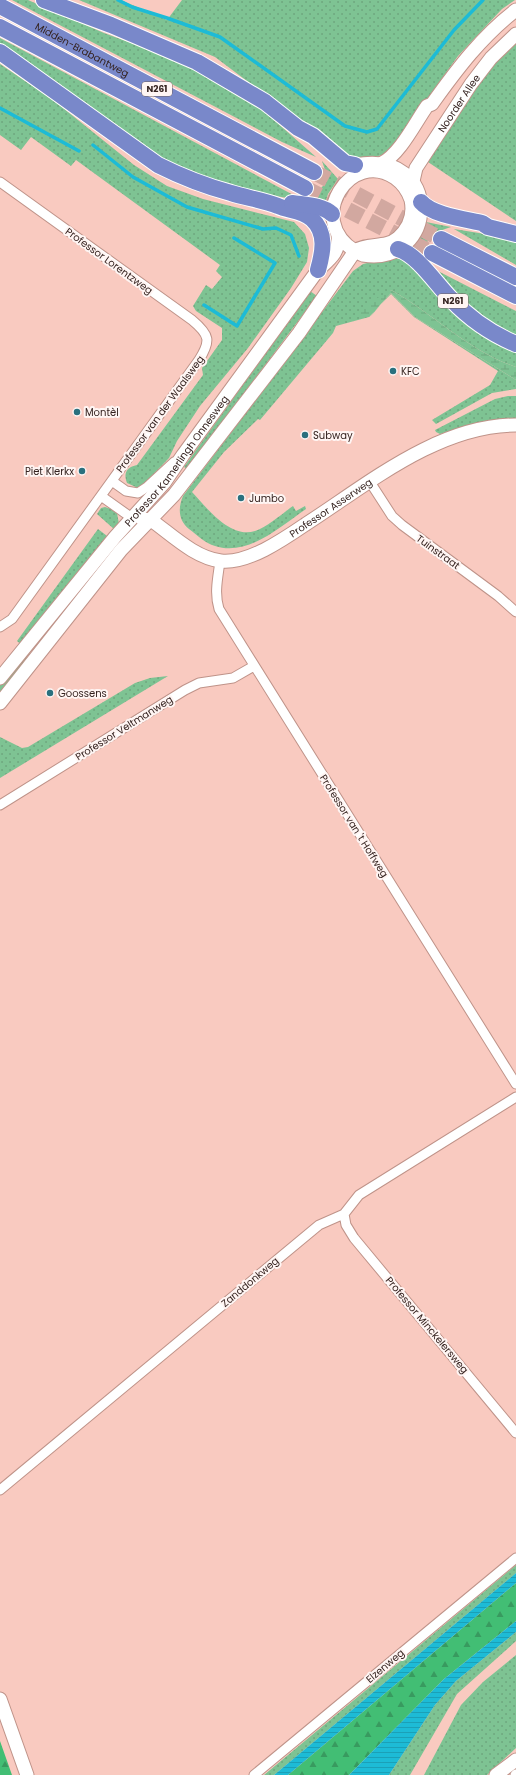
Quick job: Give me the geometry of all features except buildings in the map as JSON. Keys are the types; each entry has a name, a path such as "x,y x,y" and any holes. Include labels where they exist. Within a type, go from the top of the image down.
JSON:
{"highway":[{"path":"44,0 111,25 197,62 265,102 298,128 313,136 345,163 356,170"},
{"name":"Midden-Brabantweg","path":"0,6 314,172"},
{"name":"Midden-Brabantweg","path":"0,27 305,188"},
{"path":"0,52 158,165 185,179 232,194 271,202 279,201 319,207 328,210 332,214"},
{"path":"271,202 279,207 302,213 315,223 323,242 318,270"},
{"path":"418,208 425,207 433,211 482,223 488,227 516,234"},
{"path":"441,239 516,277"},
{"name":"N261","path":"398,249 405,251 428,273 451,300 476,321 516,344"},
{"path":"432,253 516,296"}],"main road":[{"name":"Noorder Allee","path":"386,167 402,156 432,110 432,104 455,71 480,42 516,10"},
{"name":"Noorder Allee","path":"413,181 416,168 471,84 491,58 516,34"},
{"path":"373,162 405,172 413,181 418,208 415,233 398,249 386,254 361,253 342,242 338,235 332,214 334,200 339,190 356,170 373,162"},
{"path":"386,167 406,190 418,208"},
{"path":"361,253 364,246 385,245 396,239 409,223 418,208"},
{"name":"Professor Kamerlingh Onnesweg","path":"0,678 132,518 164,483 318,270 331,258 339,245 338,235"},
{"name":"Professor Kamerlingh Onnesweg","path":"0,703 121,550 151,520 179,488 322,301 325,293 361,253"},
{"name":"Professor Asserweg","path":"132,518 151,520 202,556 220,561 231,561 258,552 283,539 370,482 426,449 455,436 487,427 516,425"},
{"path":"146,503 151,520"},
{"path":"0,1699 26,1775"},
{"path":"496,1775 513,1769 516,1755"}],"street":[{"name":"Professor Lorentzweg","path":"0,182 192,320 203,329 208,337 207,347"},
{"name":"Professor van der Waalsweg","path":"0,627 12,619 207,347"},
{"name":"Professor van der Waalsweg","path":"112,481 126,491 138,493 147,487 183,455"},
{"name":"Tuinstraat","path":"370,482 392,516 402,525 498,596 516,612"},
{"path":"101,496 132,518"},
{"name":"Professor van 't Hoffweg","path":"220,561 216,588 216,601 219,609 516,1084"},
{"name":"Professor Veltmanweg","path":"0,805 185,690 199,683 232,678 254,666"},
{"name":"Zanddonkweg","path":"0,1490 319,1225 344,1214 359,1195 516,1097"},
{"name":"Professor Minckelersweg","path":"344,1214 346,1225 354,1238 516,1433"},
{"name":"Elzenweg","path":"254,1775 516,1558"}],"green space":[{"path":"12,0 28,0 104,33 188,64 249,98 316,157 282,142"},
{"path":"79,0 121,0 167,20 182,0 515,0 502,9 458,56 389,152 374,157 358,158 347,156 215,57"},
{"path":"0,38 299,198 298,200 238,189 165,162 0,48"},
{"path":"516,42 516,221 428,162 482,77"},
{"path":"0,64 53,100 134,165 167,186 203,199 294,222 305,234 309,248 307,262 291,288 248,348 200,406 177,441 169,458 142,486 138,488 127,483 125,476 128,469 137,465 203,375 202,368 222,340 222,328 196,311 193,306 206,285 212,289 222,277 216,271 220,265 76,160 71,166 31,137 21,150 0,135"},
{"path":"322,161 338,179 328,194 325,204 311,198 325,184 326,173"},
{"path":"426,222 451,227 437,233 428,240 426,251 429,266 412,248 422,234"},
{"path":"454,229 516,239 516,265"},
{"path":"389,258 401,259 412,264 516,348 516,367 482,352 391,290 369,317 336,326 333,333 260,420 258,419 224,452 192,492 220,520 237,531 255,531 264,527 293,506 296,511 305,506 306,509 275,531 252,544 227,548 211,545 204,541 185,525 181,518 180,505 183,496 353,271 363,264"},
{"path":"432,268 516,311 516,338 486,322 450,290"},
{"path":"391,290 482,352 516,367 516,380 415,317 391,293 369,317 357,316 369,303"},
{"path":"310,291 317,296 187,469 184,467"},
{"path":"391,293 415,317 516,380 516,389 492,393 436,424 432,420 490,385 498,371 414,317 391,294 381,305"},
{"path":"516,396 516,420 477,424 440,434 435,430 495,399"},
{"path":"105,507 117,513 119,524 115,530 97,514 101,508"},
{"path":"98,529 111,539 23,646 17,641"},
{"path":"115,543 118,545 29,654 0,697 0,684"},
{"path":"168,676 0,778 0,737 22,748 28,747 135,683 150,678"},
{"path":"516,1565 516,1573 274,1775 264,1775"},
{"path":"516,1583 516,1621 444,1679 349,1775 288,1775"},
{"path":"516,1632 516,1641 457,1694 410,1775 389,1775 435,1705 456,1681"},
{"path":"516,1655 516,1748 487,1775 424,1775 461,1705 483,1682"},
{"path":"0,1741 12,1775 0,1775"}],"water":[{"path":"516,1573 516,1583 288,1775 274,1775"},
{"path":"516,1621 516,1632 456,1681 435,1705 389,1775 349,1775 444,1679"}],"waterway":[{"path":"118,0 132,7 220,37 345,126 367,132 377,129 454,30 483,0"},
{"path":"0,108 79,151"},
{"path":"93,145 133,177 187,207 263,229 276,228 291,235 299,256"},
{"path":"204,305 237,326 275,263 234,238"}],"tunnel":[{"path":"314,172 441,239"},
{"path":"305,188 432,253"}],"place":[{"name":"KFC","path":"393,371"},
{"name":"Montèl","path":"77,412"},
{"name":"Subway","path":"305,435"},
{"name":"Piet Klerkx","path":"82,471"},
{"name":"Jumbo","path":"241,498"},
{"name":"Goossens","path":"50,693"}]}
